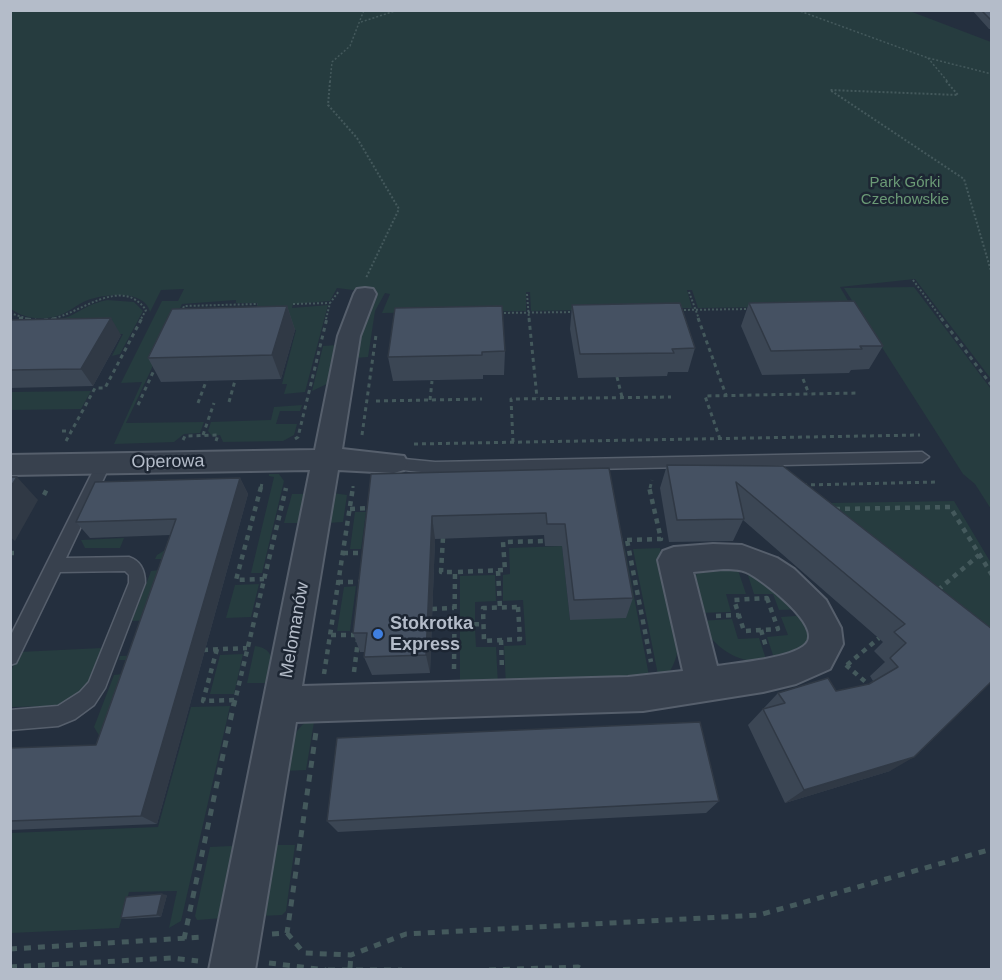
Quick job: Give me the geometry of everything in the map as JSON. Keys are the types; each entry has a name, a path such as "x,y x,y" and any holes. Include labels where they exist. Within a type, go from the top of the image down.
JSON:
{"street":[{"name":"Melomanów","path":"233,965 349,336 357,310 352,292"},
{"name":"Operowa","path":"10,465 326,459 394,463"},
{"path":"704,684 674,560 738,557 768,567 819,612 826,628 826,644 835,657"},
{"path":"281,705 657,692 798,666 817,658 835,657"}],"lane":[{"path":"394,463 435,467 922,458"},
{"path":"10,657 104,463"},
{"path":"10,720 50,719 73,712 85,703 96,688 137,583 137,573 129,564 55,565"}],"path":[{"path":"293,304 330,303 361,289 399,209 357,138 328,105 332,62 350,46 364,10"},
{"path":"361,22 398,10"},
{"path":"797,10 928,58 992,74"},
{"path":"928,58 958,96 830,90 964,179 991,272"},
{"path":"913,280 992,386"},
{"path":"689,292 726,395"},
{"path":"527,294 537,398"},
{"path":"10,313 20,318 48,319 70,314 94,300 112,298 135,300 145,308 146,313 105,388 95,388 63,447 69,447"},
{"path":"287,443 298,437 330,303"},
{"path":"180,316 184,306 258,304"},
{"path":"672,310 752,309"},
{"path":"494,313 576,312"},
{"path":"362,435 376,332"},
{"path":"138,405 157,365"},
{"path":"198,403 210,370"},
{"path":"229,402 239,370"},
{"path":"617,377 622,397"},
{"path":"803,379 809,394"},
{"path":"430,400 432,381"},
{"path":"720,439 705,396 858,393"},
{"path":"513,442 511,399 671,397"},
{"path":"376,401 482,399"},
{"path":"203,435 214,403"},
{"path":"62,432 71,431"},
{"path":"414,444 920,435"},
{"path":"215,444 225,444"},
{"path":"181,445 192,445"},
{"path":"613,541 661,539 649,486 657,477"},
{"path":"262,482 236,580 264,579"},
{"path":"801,485 938,482"},
{"path":"184,939 235,700 286,488"},
{"path":"372,519 374,498"},
{"path":"827,515 836,509 950,507 992,574"},
{"path":"350,509 373,508"},
{"path":"442,538 441,573 505,570 502,542 556,541"},
{"path":"627,540 657,692"},
{"path":"343,553 368,553 367,562"},
{"path":"930,597 979,555"},
{"path":"498,571 500,608"},
{"path":"363,593 366,572"},
{"path":"454,699 455,572"},
{"path":"338,582 365,582"},
{"path":"767,598 778,629 744,631 734,600 767,598"},
{"path":"518,607 520,639 484,641 483,624 483,609 518,607"},
{"path":"432,609 454,608"},
{"path":"353,702 360,624"},
{"path":"454,625 483,624"},
{"path":"330,635 358,635"},
{"path":"872,688 835,657 879,639"},
{"path":"193,650 247,648"},
{"path":"217,649 203,701 235,700"},
{"path":"287,933 304,953 351,955 406,934 759,915 992,849"},
{"path":"350,968 351,955"},
{"path":"10,966 171,958 233,965 402,969"},
{"path":"489,969 578,967 584,969"}],"green space":[{"name":"Park Górki Czechowskie","path":"907,10 991,42 991,379 915,279 840,287 851,306 698,308 692,290 687,290 692,308 531,311 530,292 526,292 526,311 382,313 390,294 385,293 375,311 368,357 354,358 361,324 377,293 337,288 330,301 293,304 292,308 328,305 305,392 284,394 287,384 282,384 296,330 175,332 189,308 256,308 258,303 236,303 236,300 182,304 126,423 204,422 200,433 184,434 174,442 114,444 142,382 121,383 162,301 178,301 184,289 161,290 150,312 147,305 140,300 123,295 95,298 63,314 48,318 26,316 11,309 10,11"},
{"path":"914,287 991,389 991,509 975,484 963,474 844,288"},
{"path":"107,300 134,302 143,311 120,354 112,356 123,334 11,336 10,319 33,322 58,320"},
{"path":"337,345 329,383 312,391 323,346"},
{"path":"91,391 81,409 11,410 11,392"},
{"path":"302,405 300,411 280,411 276,424 297,424 294,435 283,441 223,442 220,435 212,436 208,431 211,422 271,420 274,407"},
{"path":"269,474 279,474 284,481 262,573 251,573 274,477"},
{"path":"332,493 347,495 343,522 327,523"},
{"path":"292,494 307,494 301,523 284,523"},
{"path":"954,501 991,563 991,638 830,503"},
{"path":"355,512 366,512 361,549 350,549"},
{"path":"124,538 120,548 85,548 81,540"},
{"path":"173,545 157,620 132,621 151,571 159,570 163,559 155,559 157,555"},
{"path":"562,546 570,620 614,550 625,549 650,681 506,686 504,646 526,645 523,600 503,601 503,575 510,574 509,548"},
{"path":"660,548 673,597 679,632 674,664 665,678 659,680 633,549"},
{"path":"745,566 804,609 779,610 773,594 754,594"},
{"path":"737,567 746,594 726,594 731,612 696,613 692,579 707,570"},
{"path":"495,575 496,601 475,602 475,621 460,621 460,576"},
{"path":"259,584 251,617 226,618 235,585"},
{"path":"356,586 350,631 337,631 344,587"},
{"path":"808,615 813,644 775,661 767,637 788,635 781,617"},
{"path":"732,619 738,639 759,638 767,662 745,660 727,652 712,639 699,621"},
{"path":"460,629 475,629 476,647 496,647 498,685 460,687"},
{"path":"255,646 267,651 272,660 267,683 247,683"},
{"path":"102,648 85,689 60,706 11,707 11,671 19,652"},
{"path":"243,654 234,694 210,694 220,655"},
{"path":"145,655 103,742 94,727 114,675 123,674 128,660 119,660 120,656"},
{"path":"230,706 181,921 169,928 177,891 129,892 119,928 11,933 10,833 158,827 191,707"},
{"path":"315,716 306,770 285,771 293,739 301,726"},
{"path":"273,845 295,845 286,911 282,915 260,916"},
{"path":"210,847 236,847 223,918 197,920 195,916"}],"building":[{"path":"981,10 992,12 992,21"},
{"path":"854,301 883,346 860,346 862,349 771,351 749,303"},
{"path":"680,303 695,348 672,349 674,353 580,354 572,305"},
{"path":"287,306 272,355 148,358 172,309"},
{"path":"502,306 505,351 482,352 482,355 388,357 395,308"},
{"path":"111,318 81,369 10,370 10,320"},
{"path":"667,465 783,466 992,629 992,681 914,757 804,790 763,709 785,703 778,693 828,678 836,691 869,684 898,667 890,658 906,643 894,632 905,624 736,482 744,519 677,520"},
{"path":"609,468 633,598 574,600 565,524 547,524 546,513 432,516 426,655 364,657 367,633 353,633 371,474"},
{"path":"10,477 17,477 10,488"},
{"path":"240,478 141,816 10,821 10,748 96,745 176,519 76,522 95,482"},
{"path":"700,722 719,801 327,821 337,738"},
{"path":"162,894 157,915 121,918 126,897"}],"place":[{"name":"Stokrotka Express","path":"378,634"}]}
